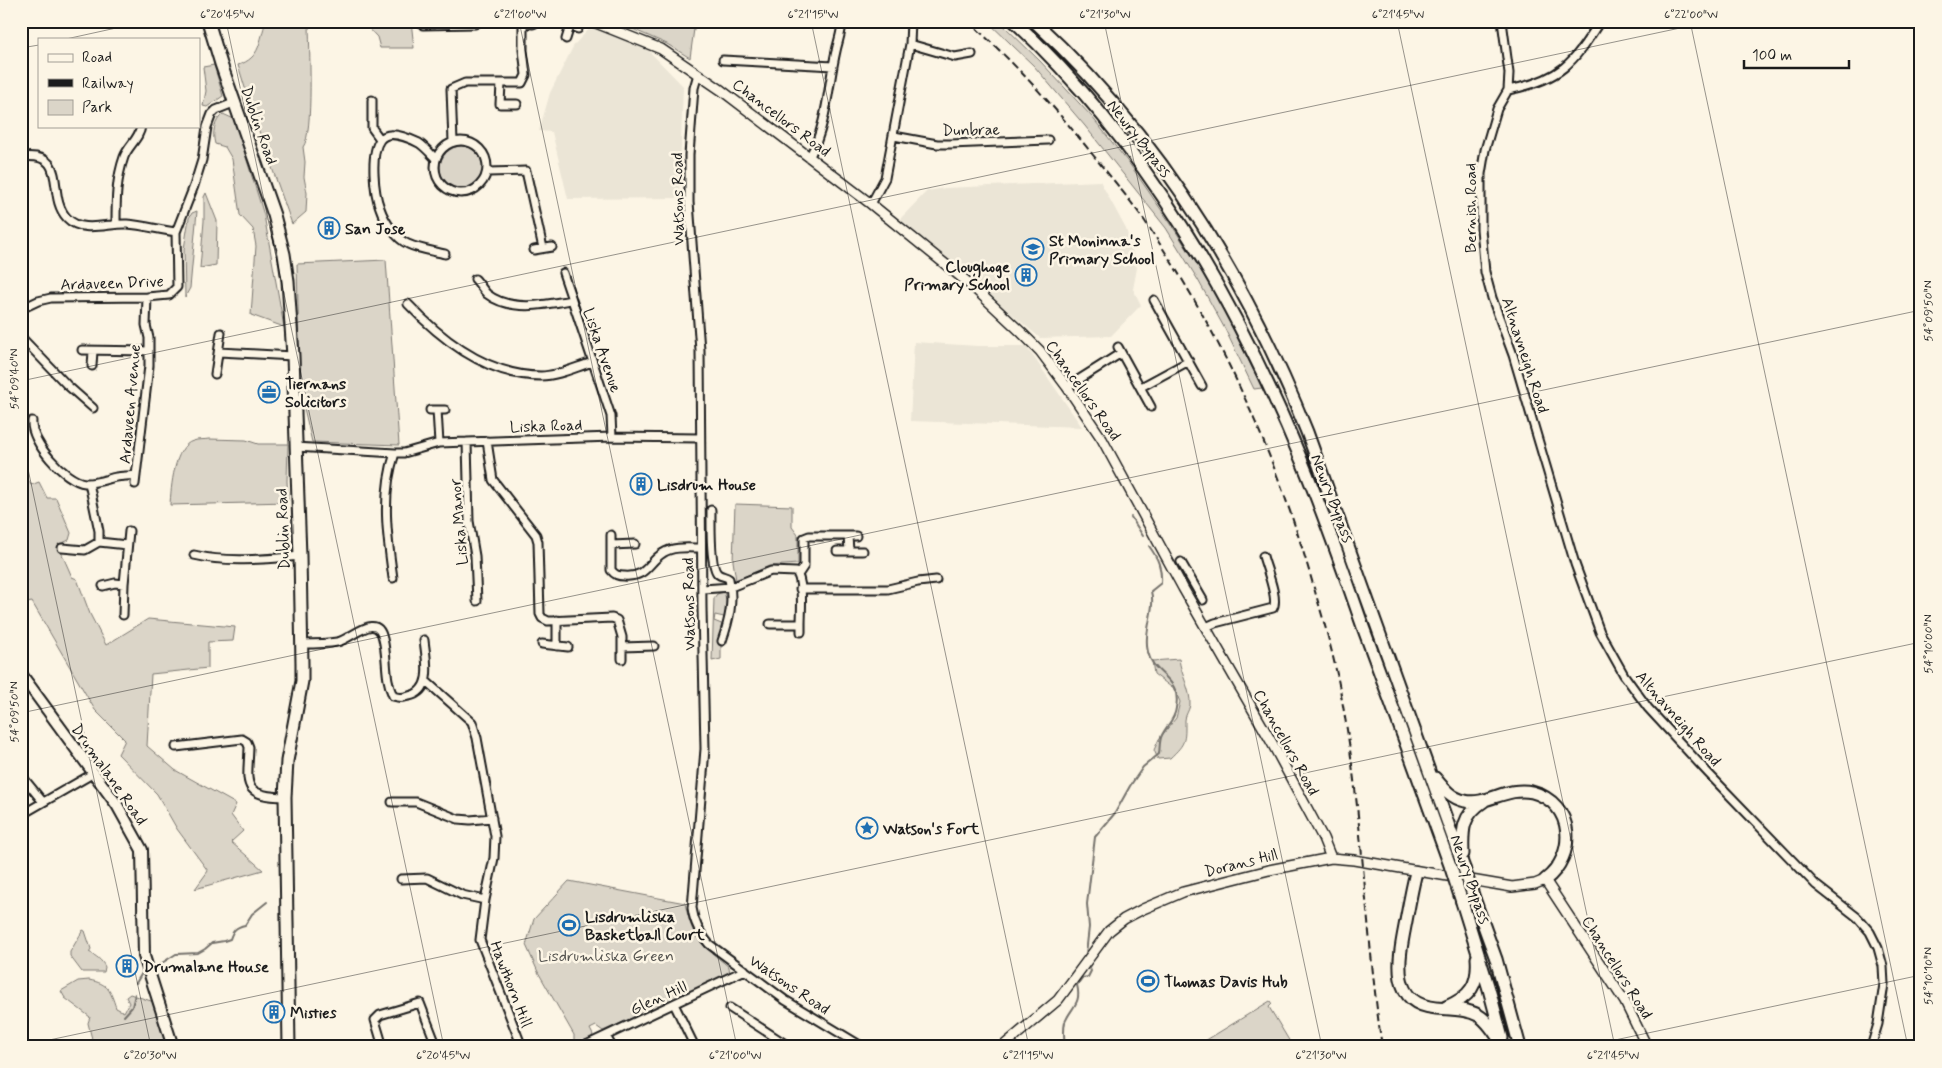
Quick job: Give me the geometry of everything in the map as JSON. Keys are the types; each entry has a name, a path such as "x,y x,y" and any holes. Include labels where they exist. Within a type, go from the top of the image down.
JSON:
{"main road":[{"name":"Dublin Road","path":"208,21 221,64 236,102 274,215 284,254 290,304 300,556 302,682 287,761 285,797 289,1047"},
{"name":"Newry Bypass","path":"1014,21 1073,80 1111,124 1166,200 1223,295 1279,411 1322,512 1451,868 1476,944 1504,1047"},
{"name":"Newry Bypass","path":"1034,21 1080,68 1163,166 1212,239 1259,323 1284,376 1307,432 1464,866 1496,959 1520,1047"},
{"name":"Drumalane Road","path":"21,674 121,811 142,850 144,956 174,1047"},
{"path":"1430,773 1445,791 1459,799 1475,802 1511,791 1533,792 1543,796 1557,808 1566,826 1567,846 1565,856 1560,864 1553,874 1545,880"},
{"path":"1464,866 1464,825 1476,806 1487,799"},
{"path":"1416,872 1399,961 1402,983 1410,997 1430,1007 1457,1008 1475,1013 1488,1024 1504,1047"},
{"path":"1444,1008 1464,998 1474,984 1477,964 1476,944"}],"street":[{"path":"423,26 475,24 480,21"},
{"path":"454,142 451,89 465,83 522,83 526,75 523,50 523,22 533,24 540,21"},
{"path":"558,21 578,29"},
{"name":"Chancellors Road","path":"591,21 657,46 698,74 810,156 970,285 1022,333 1067,386 1102,439 1324,838 1331,858"},
{"path":"810,156 820,132 842,31 842,21"},
{"path":"870,204 885,178 910,44 911,21"},
{"name":"Bernish Road","path":"1485,272 1481,229 1481,174 1485,150 1498,109 1508,90 1509,73 1502,21"},
{"path":"1508,90 1527,86 1551,77 1566,68 1600,21"},
{"path":"566,39 570,26"},
{"path":"910,44 955,57 972,54"},
{"path":"723,60 833,66"},
{"name":"Watsons Road","path":"698,74 694,88 689,155 689,202 700,350 705,748 692,908 700,933 710,944 785,1000 863,1047"},
{"path":"501,83 500,104 516,104"},
{"path":"372,100 372,128 380,139"},
{"path":"21,157 39,157 46,160 54,171 57,198 67,218 76,224 93,227 127,224 176,232 202,160 212,114 236,102"},
{"path":"116,224 115,191 119,173 125,155 141,132 141,128"},
{"path":"436,159 419,144 399,135 388,136 380,139 374,152 374,180 380,208 394,232 407,244 445,254"},
{"name":"Dunbrae","path":"894,136 937,144 1048,140"},
{"path":"454,142 471,143 479,148 487,160 488,172 478,188 467,194 457,194 447,190 438,181 435,169 436,159 442,149 454,142"},
{"path":"488,172 526,171 543,248"},
{"name":"Ardaveen Drive","path":"21,309 38,300 51,298 169,295 177,287 176,232"},
{"path":"534,250 552,247"},
{"name":"Altnavneigh Road","path":"1485,272 1492,298 1513,355 1575,564 1600,632 1629,681 1648,708 1671,734 1816,885 1857,917 1870,932 1878,948 1883,966 1884,984 1880,1018 1871,1047"},
{"name":"Liska Avenue","path":"563,273 611,416 612,437"},
{"path":"475,279 488,294 508,303 523,306 571,300"},
{"name":"Ardaveen Avenue","path":"135,484 149,366 146,325 147,297"},
{"path":"1154,300 1202,386"},
{"path":"408,304 427,324 442,336 492,366 520,374 541,376 552,375 593,362"},
{"path":"215,374 221,334"},
{"path":"21,337 67,385 93,408"},
{"path":"82,350 149,351"},
{"path":"1067,386 1120,350 1151,407"},
{"path":"92,366 93,351"},
{"path":"219,352 293,356"},
{"path":"1141,387 1189,361"},
{"path":"439,443 433,410 445,410"},
{"path":"32,421 33,434 51,460 74,480 89,484 136,475"},
{"name":"Liska Road","path":"295,447 404,453 439,443 612,437 700,438"},
{"path":"487,441 493,480 536,535 538,542 540,614 542,618 548,621 612,618 617,620 622,637 622,659"},
{"name":"Liska Manor","path":"467,442 469,520 476,556 477,600"},
{"path":"393,578 386,526 387,485 395,453"},
{"path":"89,484 99,531 99,542"},
{"path":"711,510 715,569 719,575 729,579 731,587 730,617 722,641"},
{"path":"123,615 129,531"},
{"path":"611,535 611,570 617,576 629,577 642,573 663,553 678,549 702,548"},
{"path":"801,632 798,575 804,566 804,538 809,536 852,536 849,551"},
{"path":"62,548 85,550 99,542 127,545"},
{"path":"611,544 635,544"},
{"path":"837,551 863,552"},
{"path":"194,554 208,558 226,559 300,556"},
{"path":"1206,627 1273,608 1276,604 1275,597 1263,556"},
{"path":"1181,562 1203,600"},
{"path":"703,589 731,587 771,571 792,570 798,575"},
{"path":"800,589 888,589 936,580"},
{"path":"103,586 116,583 124,584"},
{"path":"1184,588 1193,583"},
{"path":"557,620 557,646"},
{"path":"770,624 801,624"},
{"path":"302,644 338,642 352,636 364,627 370,626 379,630 383,638 388,685 393,696 400,698 414,695 422,689 426,681 427,668 424,640"},
{"path":"542,644 568,648"},
{"path":"622,647 654,646"},
{"name":"Hawthorn Hill","path":"426,681 472,722 477,738 495,836 494,858 485,900 480,940 522,1047"},
{"path":"176,747 242,739 247,742 249,747 247,781 250,786 256,792 266,796 285,797"},
{"path":"21,815 94,773"},
{"path":"21,775 43,802"},
{"path":"392,802 416,802 458,819 492,818"},
{"name":"Dorans Hill","path":"1002,1047 1058,1000 1109,931 1124,919 1164,899 1208,885 1331,858 1354,860 1512,887 1535,884 1545,880"},
{"path":"401,878 426,878 462,895 485,900"},
{"name":"Chancellors Road","path":"1545,880 1624,1002 1646,1047"},
{"name":"Glen Hill","path":"582,1047 745,970"},
{"path":"383,1047 375,1020 380,1015 420,1003 436,1047"},
{"path":"674,1004 695,1047"},
{"path":"730,1008 790,1047"},
{"path":"606,1036 612,1047"}],"shaded area":[{"path":"591,27 647,49 683,86 679,198 568,199 552,132 539,131 550,93 574,45"},
{"name":"St Moninna's Primary School","path":"1100,181 1126,229 1137,268 1133,289 1141,305 1111,336 1040,338 900,219 927,191 945,188"},
{"path":"914,342 978,346 1026,346 1082,427 910,421"}],"green space":[{"path":"266,21 309,21 310,107 309,125 303,147 304,177 307,193 306,212 292,224 254,117 238,65 246,62 255,53"},
{"path":"362,21 411,21 414,48 380,48 377,37"},
{"path":"614,21 696,21 690,58 667,44"},
{"path":"987,21 999,21 1040,61 1092,117 1131,166 1215,292 1262,388 1254,389 1225,329 1166,228 1085,126 1034,66"},
{"path":"214,65 223,96 207,107 203,106 206,91 203,67"},
{"path":"223,114 234,119 264,215 284,327 251,315 256,246 253,229 240,215 232,159 225,147 215,144 214,128"},
{"path":"466,146 478,152 483,159 483,177 478,184 471,189 458,190 450,187 443,180 440,164 443,156 450,149"},
{"path":"206,193 217,221 216,265 200,268 204,197"},
{"path":"197,211 190,288 185,297 184,249 189,218 192,213"},
{"path":"386,260 399,445 312,442 300,391 297,264"},
{"path":"209,439 246,440 258,444 288,444 288,502 170,505 175,468 182,451 187,444 193,441"},
{"path":"21,465 31,485 39,482 47,498 56,498 71,533 69,540 58,545 72,577 77,579 90,614 106,645 148,619 235,627 233,641 208,642 208,668 151,674 147,746 175,770 236,804 231,815 243,831 231,842 263,870 195,889 208,871 177,829 157,794 118,754 125,740 95,710 32,602 21,604"},
{"path":"735,504 792,506 792,527 798,535 798,564 769,566 736,580 733,561"},
{"path":"724,592 726,599 728,599 727,613 724,617 715,615 714,621 724,625 721,659 712,661 714,598 717,594"},
{"path":"1179,659 1190,699 1190,705 1185,718 1184,741 1170,758 1158,759 1154,750 1159,739 1176,718 1180,702 1175,690 1154,674 1152,661"},
{"name":"Lisdrumliska Green","path":"569,881 685,903 695,934 704,946 729,967 730,974 603,1031 596,1026 590,1029 593,1035 589,1038 582,1041 574,1041 574,1035 538,972 526,945 534,919"},
{"path":"83,930 91,949 89,952 102,962 105,967 104,972 82,972 70,956 70,952"},
{"path":"89,980 105,986 110,992 116,1008 124,1012 129,1003 126,997 130,994 154,1002 169,1047 94,1047 88,1023 90,1017 65,998 61,991 78,981"},
{"path":"1270,1001 1272,1004 1269,1007 1293,1047 1195,1047"}],"waterway":[{"path":"1131,517 1143,536"},
{"path":"1086,954 1089,927 1087,904 1095,837 1115,813 1143,767 1159,754 1161,737 1172,719 1176,708 1177,697 1175,689 1155,667 1148,652 1147,636 1152,606 1151,591 1161,583 1159,563 1149,546"},
{"path":"154,968 176,954 198,953 212,943 230,939 235,929 245,925 252,914 267,902"},
{"path":"1065,1047 1065,1022 1077,1001 1077,985 1082,978 1088,977 1091,971 1089,966"},
{"path":"136,983 142,973"},
{"path":"124,1016 132,1007 135,994"}],"railway":[{"path":"968,21 1002,52 1049,102 1116,183 1145,222 1179,274 1204,318 1249,407 1268,453 1302,547 1327,632 1339,682 1354,782 1382,1047"}],"place":[{"name":"San Jose","path":"329,228"},
{"name":"St Moninna's Primary School","path":"1033,249"},
{"name":"Cloughoge Primary School","path":"1026,275"},
{"name":"Tiernans Solicitors","path":"269,392"},
{"name":"Lisdrum House","path":"641,484"},
{"name":"Watson's Fort","path":"867,828"},
{"name":"Lisdrumliska Basketball Court","path":"569,925"},
{"name":"Drumalane House","path":"127,966"},
{"name":"Thomas Davis Hub","path":"1148,981"},
{"name":"Misties","path":"274,1012"}]}
